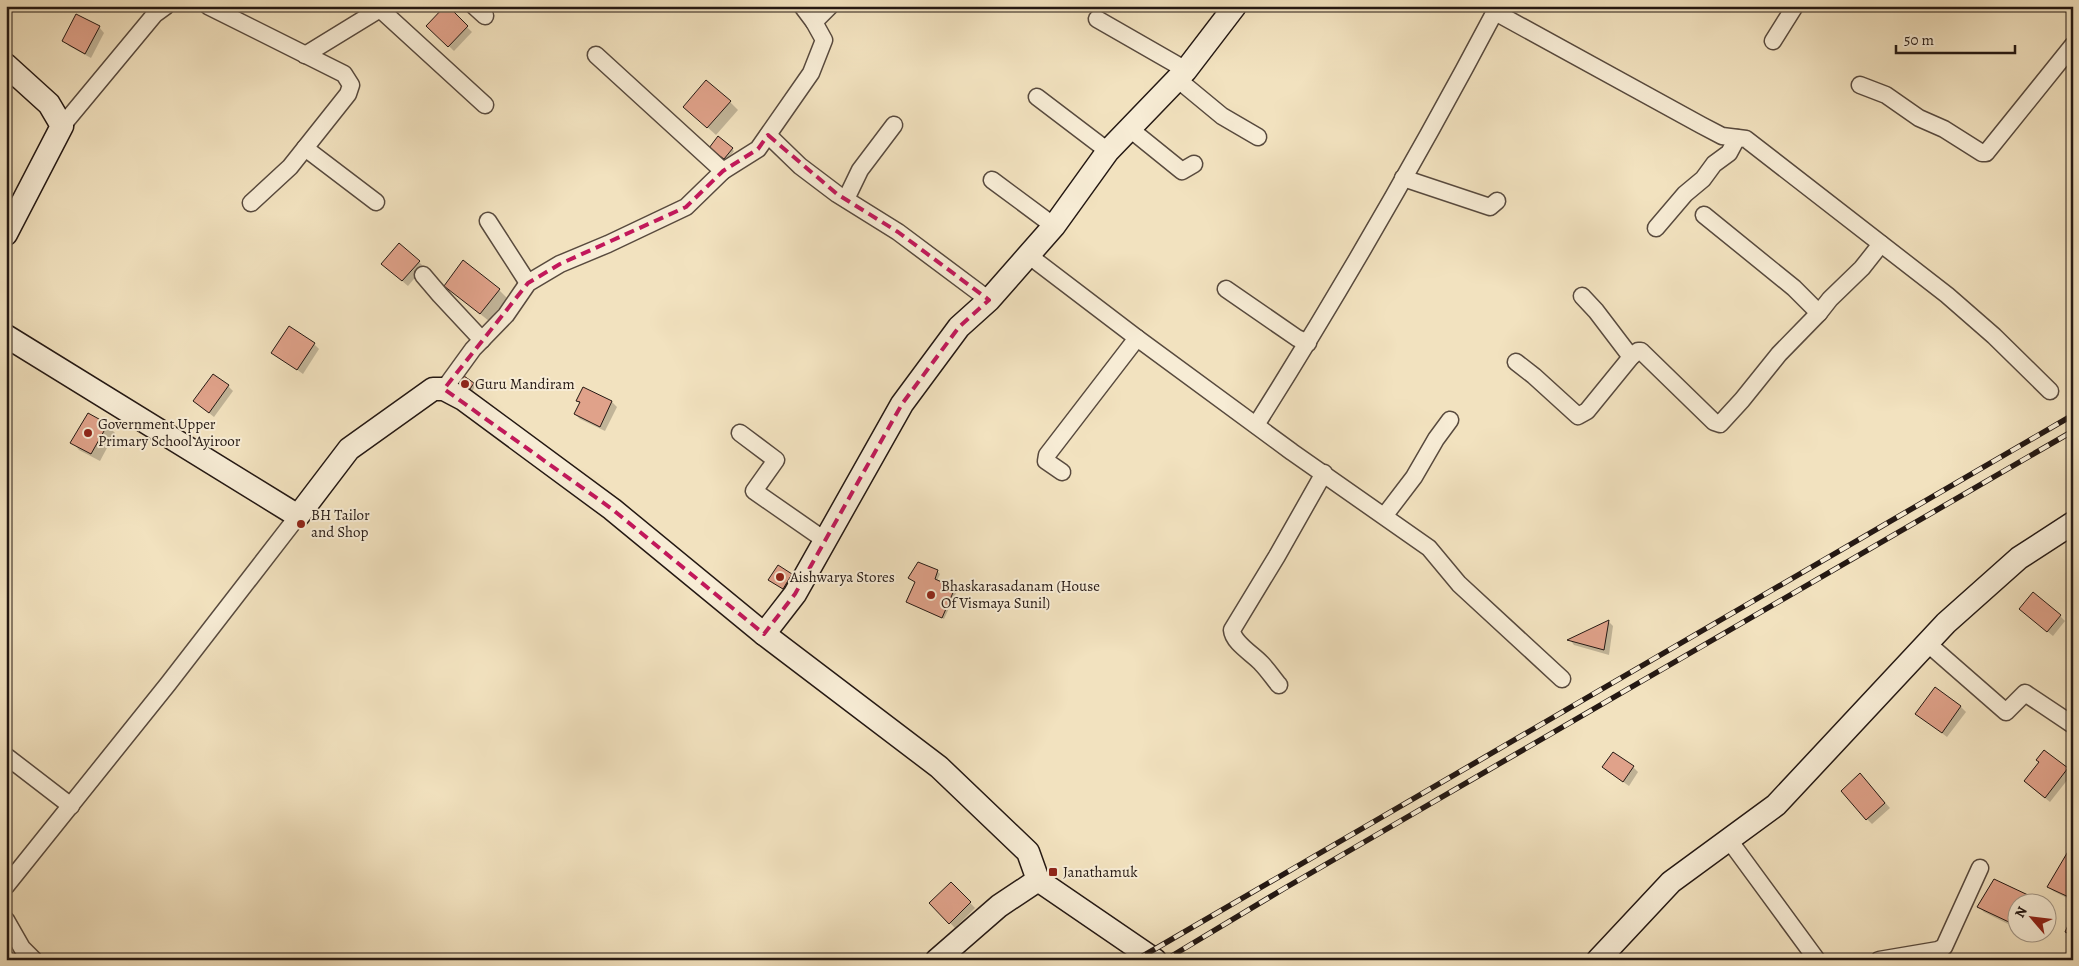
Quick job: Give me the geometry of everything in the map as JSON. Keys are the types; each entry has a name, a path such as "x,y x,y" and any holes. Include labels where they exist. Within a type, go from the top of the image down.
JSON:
{"main road":[{"path":"764,634 795,594 902,404 959,327 989,300 1054,226 1108,151 1181,74 1235,6"},
{"path":"6,65 49,104 62,126 6,234"},
{"path":"6,336 298,516 349,449 433,389 444,389 463,399 612,509 764,634 939,767 1028,852 1038,880 1155,960"},
{"path":"1598,960 1671,882 1776,805 1946,623 2019,558 2073,523"},
{"path":"937,960 999,906 1038,880"}],"street":[{"path":"62,126 156,14 166,6"},
{"path":"208,6 344,74 351,85 348,94 290,167 251,203"},
{"path":"444,389 482,340 506,315 528,282 560,264 608,244 686,207 722,171 758,149 811,73 824,40 802,6"},
{"path":"814,22 830,6"},
{"path":"1772,42 1795,6"},
{"path":"305,55 383,8 485,105"},
{"path":"1256,425 1308,343 1497,9 1722,136 1746,139 1974,318 2050,391"},
{"path":"1097,19 1181,74 1222,116 1258,136"},
{"path":"1860,86 1886,95 1919,118 1944,129 1982,153 1986,153 2073,45"},
{"path":"596,55 722,171"},
{"path":"1037,97 1108,151"},
{"path":"846,199 860,170 894,125"},
{"path":"1130,129 1182,171 1194,164"},
{"path":"768,135 800,166 846,199 898,232 989,300"},
{"path":"1656,228 1685,194 1703,179 1714,164 1729,153 1737,138"},
{"path":"305,148 376,202"},
{"path":"1403,178 1490,207 1497,201"},
{"path":"992,180 1054,226"},
{"path":"1704,215 1794,288 1819,313"},
{"path":"488,221 528,282"},
{"path":"1516,362 1578,416 1587,411 1632,357 1638,351 1641,351 1714,422 1720,424 1742,400 1778,354 1862,268 1881,244"},
{"path":"1028,255 1256,425 1429,548 1458,584 1562,679"},
{"path":"423,275 482,340"},
{"path":"1226,289 1297,338 1308,343"},
{"path":"1582,296 1632,357"},
{"path":"1062,472 1046,461 1047,455 1137,338"},
{"path":"1384,515 1414,477 1436,439 1450,420"},
{"path":"740,433 776,460 754,492 826,541"},
{"path":"1279,686 1261,662 1237,640 1232,630 1324,474"},
{"path":"6,886 168,684 298,516"},
{"path":"1927,643 2006,712 2025,693 2073,725"},
{"path":"6,756 71,806"},
{"path":"1729,840 1817,960"},
{"path":"1879,960 1944,947 1980,868"},
{"path":"6,920 22,948 34,960"}],"highlighted area":[{"path":"768,135 837,194 898,232 989,300 959,327 902,404 795,594 764,634 612,509 444,389 528,283 560,264 686,207 723,171 758,149"}],"building":[{"path":"445,6 448,6 468,26 448,47 426,26"},
{"path":"76,14 100,26 85,54 62,41"},
{"path":"706,80 731,101 707,128 683,107"},
{"path":"718,136 733,148 724,159 709,148"},
{"path":"399,243 420,261 402,281 381,264"},
{"path":"463,260 500,289 480,314 444,286"},
{"path":"289,326 315,343 297,370 271,353"},
{"path":"213,374 229,385 209,413 193,401"},
{"name":"Guru Mandiram","path":"464,376 474,383 468,392 457,385"},
{"path":"583,387 612,401 600,427 574,414 580,402 576,401"},
{"path":"88,413 108,424 91,454 70,443"},
{"name":"Bhaskarasadanam (House Of Vismaya Sunil)","path":"918,562 938,570 935,579 955,588 942,618 906,602 915,582 908,578"},
{"name":"Aishwarya Stores","path":"778,565 792,574 783,589 768,580"},
{"path":"2033,592 2061,615 2047,632 2019,609"},
{"path":"1609,620 1604,650 1567,640"},
{"path":"1935,687 1961,706 1942,733 1915,714"},
{"path":"2044,750 2068,768 2045,798 2024,781 2039,762 2036,760"},
{"path":"1613,752 1634,766 1623,782 1602,767"},
{"path":"1860,773 1885,803 1866,820 1841,791"},
{"path":"2073,843 2073,899 2047,887"},
{"path":"1994,879 2026,894 2006,894 2006,921 1977,907"},
{"path":"951,882 971,902 949,924 929,903"},
{"path":"2073,914 2073,936 2065,932"}],"railway":[{"path":"1136,960 2073,415"},
{"path":"1165,960 1285,888 2073,431"}],"place":[{"name":"Guru Mandiram","path":"465,384"},
{"name":"Government Upper Primary School Ayiroor","path":"88,433"},
{"name":"BH Tailor and Shop","path":"301,524"},
{"name":"Aishwarya Stores","path":"780,577"},
{"name":"Bhaskarasadanam (House Of Vismaya Sunil)","path":"931,595"},
{"name":"Janathamuk","path":"1053,872"}]}
